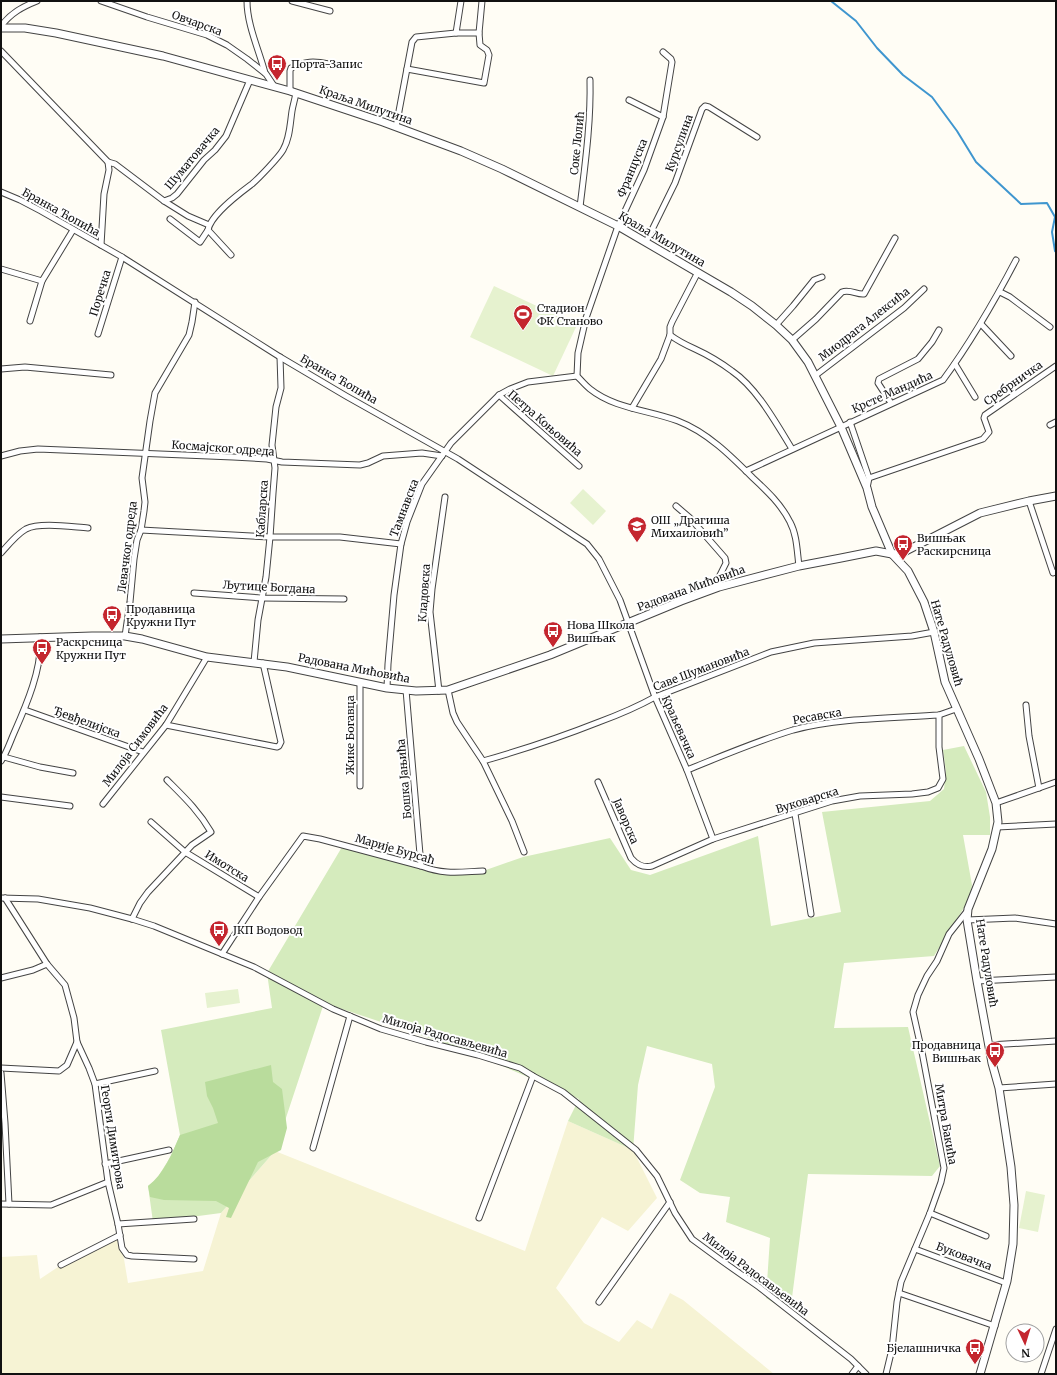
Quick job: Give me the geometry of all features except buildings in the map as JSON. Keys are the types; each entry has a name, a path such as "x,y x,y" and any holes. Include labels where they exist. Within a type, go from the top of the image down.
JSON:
{"street":[{"path":"1,27 6,19 15,11 37,1"},
{"name":"Овчарска","path":"101,1 207,35 227,45 266,74 274,86"},
{"path":"247,1 251,28 266,74"},
{"path":"292,1 330,11"},
{"path":"456,33 461,1"},
{"path":"407,69 484,83 489,55 487,50 480,44 479,33 482,1"},
{"name":"Краља Милутина","path":"1,27 25,28 163,56 274,86 396,127 461,151 580,207 618,226 698,272 747,302 776,325 792,340 808,362 816,375 841,427 867,488 872,506 892,554"},
{"path":"396,127 412,42 414,39 416,37 456,33 479,33"},
{"path":"1,51 108,162 115,164 164,201 209,227 231,255"},
{"name":"Француска","path":"577,376 578,353 586,318 618,226 644,170 663,117 672,62 671,59 663,52"},
{"path":"170,219 200,242 223,208 253,183 282,151 288,138 292,110 293,92 291,68 307,62 315,61 329,64"},
{"name":"Шуматовачка","path":"164,201 177,194 204,160 215,150 226,136 250,80"},
{"name":"Соке Лолић","path":"580,207 591,108 590,80"},
{"path":"629,100 663,117"},
{"name":"Курсулина","path":"646,242 675,183 702,108 705,106 708,107 757,137"},
{"path":"101,245 104,194 109,170 108,162"},
{"name":"Бранка Ћопића","path":"3,195 41,211 122,257 280,357 443,453 587,544 607,572 628,622"},
{"path":"30,321 42,281 73,230"},
{"path":"792,340 816,319 842,292 846,290 864,294 895,238"},
{"name":"Поречка","path":"98,334 122,257"},
{"name":"Крсте Мандића","path":"746,471 943,380 981,324 1000,292 1016,260"},
{"path":"1,270 42,281"},
{"path":"632,408 657,366 670,335 670,327 672,322 698,272"},
{"path":"776,325 814,280 822,277"},
{"name":"Миодрага Алексића","path":"816,375 904,308 924,288"},
{"path":"1000,292 1010,297 1050,326"},
{"name":"Левачког одреда","path":"125,636 134,559 137,540 141,530 145,502 142,478 155,394 188,335 192,322 195,302"},
{"path":"981,324 1011,356"},
{"path":"891,403 878,383 879,379 918,359 932,342 939,330"},
{"path":"670,335 734,372 768,410 792,449"},
{"name":"Кабларска","path":"254,662 258,620 266,577 270,537 275,468 272,445 276,407 281,388 280,357"},
{"path":"955,364 974,397"},
{"name":"Сребрничка","path":"870,478 983,439 988,434 989,430 984,418 985,415 1056,366"},
{"path":"1,368 25,367 111,375"},
{"path":"577,376 590,389 617,404 678,421 695,428 708,437 771,495 784,511 793,528 796,538 800,566"},
{"name":"Тамнавска","path":"387,688 394,595 401,544 407,522 422,484 443,453 499,396 510,389 528,382 577,376"},
{"name":"Петра Коњовића","path":"499,396 579,466"},
{"path":"850,422 870,478 867,488"},
{"path":"1050,425 1056,422"},
{"name":"Космајског одреда","path":"1,456 20,451 38,449 233,457 267,459 274,461 360,465 383,456 443,453"},
{"name":"Радована Мићовића","path":"1,639 125,636 207,657 287,667 387,688 406,690 448,690 550,655 628,622 719,588 800,566 876,551 892,554 902,553 980,513 1056,496"},
{"name":"Кладовска","path":"439,691 430,612 446,497"},
{"path":"1029,501 1053,573 1056,572"},
{"path":"676,506 690,518 725,558 726,564 720,576 719,588"},
{"path":"1,553 25,530 34,526 88,528"},
{"path":"141,530 270,537 340,537 401,544"},
{"name":"Нате Радуловић","path":"892,554 905,566 924,602 934,632 945,682 979,759 996,803 997,827 992,849 968,910 967,920 976,981 992,1063 999,1088 1011,1167 1014,1206 1013,1244 1006,1283 995,1326 980,1374"},
{"name":"Љутице Богдана","path":"194,593 262,598 344,599"},
{"name":"Краљевачка","path":"628,622 655,697 687,770 714,839"},
{"name":"Саве Шумановића","path":"483,761 521,750 581,729 643,704 655,697 771,652 814,643 912,636 934,632"},
{"path":"40,638 38,665 34,682 25,710 2,759 73,773"},
{"name":"Милоја Симовића","path":"103,804 166,725 207,657"},
{"path":"166,725 276,747 279,746 281,742 263,664"},
{"name":"Жике Богавца","path":"360,683 360,786"},
{"name":"Бошка Јањића","path":"406,690 421,866"},
{"path":"448,690 453,713 457,722 483,761 512,821 524,852"},
{"path":"1026,705 1029,736 1039,788"},
{"name":"Ресавска","path":"687,770 758,742 794,730 824,724 939,715 956,709"},
{"name":"Ђевђелијска","path":"25,710 143,752"},
{"name":"Вуковарска","path":"639,865 647,867 657,864 714,839 832,801 860,796 912,794 928,792 938,788 943,779 939,747 939,715"},
{"path":"132,919 140,902 148,892 185,852 202,837 211,832 193,805 167,780"},
{"name":"Јаворска","path":"598,782 631,858 639,865"},
{"path":"996,803 1056,782"},
{"path":"1,797 70,806"},
{"path":"795,814 811,914"},
{"path":"151,822 185,852"},
{"path":"997,827 1056,824"},
{"name":"Марије Бурсаћ","path":"259,897 303,836 320,839 421,866 433,871 446,873 483,871"},
{"name":"Имотска","path":"185,852 259,897"},
{"path":"222,954 259,897"},
{"name":"Милоја Радосављевића","path":"3,898 45,901 90,908 154,926 267,973 333,1009 381,1029 513,1066 563,1092 636,1150 657,1176 675,1213 692,1239 722,1262 759,1287 850,1358 866,1374"},
{"name":"Георги Димитрова","path":"3,898 47,964 65,985 74,1018 77,1042 95,1084 105,1164 122,1248 127,1255 132,1256 194,1259"},
{"name":"Митра Бакића","path":"886,1374 892,1349 901,1282 930,1213 941,1182 944,1168 913,1012 918,995 927,976 937,961 949,934 968,910"},
{"path":"967,920 1015,918 1056,924"},
{"path":"1,978 33,970 47,964"},
{"path":"976,981 1056,977"},
{"path":"313,1148 350,1016"},
{"path":"989,1045 1056,1041"},
{"path":"1,1068 59,1071 67,1065 77,1042"},
{"path":"95,1084 156,1071"},
{"path":"1,1073 9,1204"},
{"path":"479,1218 533,1076"},
{"path":"999,1088 1056,1084"},
{"path":"105,1164 169,1150"},
{"path":"1,1204 51,1205 108,1182"},
{"path":"599,1302 670,1202"},
{"path":"930,1213 986,1236"},
{"path":"118,1224 194,1219"},
{"path":"61,1265 120,1235"},
{"name":"Буковачка","path":"915,1249 1006,1283"},
{"path":"899,1293 995,1326"},
{"path":"1041,1374 1056,1329"},
{"path":"852,1374 858,1366"}],"shaded area":[{"path":"568,1121 633,1150 657,1198 628,1231 602,1217 556,1288 584,1323 619,1342 637,1320 652,1329 670,1293 683,1300 774,1374 1,1374 1,1257 37,1255 40,1279 61,1265 120,1235 128,1283 203,1271 221,1213 275,1151 525,1251"}],"green space":[{"name":"Стадион ФК Станово","path":"494,286 577,325 553,376 470,337"},
{"path":"583,489 606,511 593,525 570,503"},
{"path":"964,746 986,792 990,817 990,835 963,835 972,885 970,898 934,956 844,963 834,1028 908,1027 940,1166 932,1176 808,1174 790,1313 766,1298 770,1238 726,1222 730,1197 700,1193 680,1180 715,1087 712,1064 647,1046 638,1085 633,1150 568,1121 579,1099 465,1050 324,1003 275,1151 221,1213 153,1222 148,1186 156,1180 171,1156 180,1135 161,1030 272,1008 267,973 342,847 433,871 483,871 523,857 610,838 631,870 650,875 758,836 771,926 841,912 822,812 930,801 944,789 946,772 943,750"},
{"path":"238,989 240,1003 207,1008 205,993"},
{"path":"271,1065 273,1082 282,1089 287,1128 281,1150 258,1162 231,1218 226,1217 229,1208 216,1201 164,1200 150,1197 148,1186 159,1176 171,1156 180,1135 218,1123 207,1096 205,1082"},
{"path":"1026,1191 1045,1195 1038,1232 1019,1228"}],"waterway":[{"path":"831,1 856,21 877,48 903,75 932,97 957,131 976,162 1021,204 1047,203 1055,217 1052,232 1056,252"}],"place":[{"name":"Порта-Запис","path":"277,81"},
{"name":"Стадион ФК Станово","path":"523,331"},
{"name":"ОШ „Драгиша Михаиловић”","path":"637,543"},
{"name":"Вишњак Раскирсница","path":"903,561"},
{"name":"Продавница Кружни Пут","path":"112,632"},
{"name":"Нова Школа Вишњак","path":"553,648"},
{"name":"Раскрсница Кружни Пут","path":"42,665"},
{"name":"ЈКП Водовод","path":"219,947"},
{"name":"Продавница Вишњак","path":"995,1068"},
{"name":"Бјелашничка","path":"975,1365"}]}
